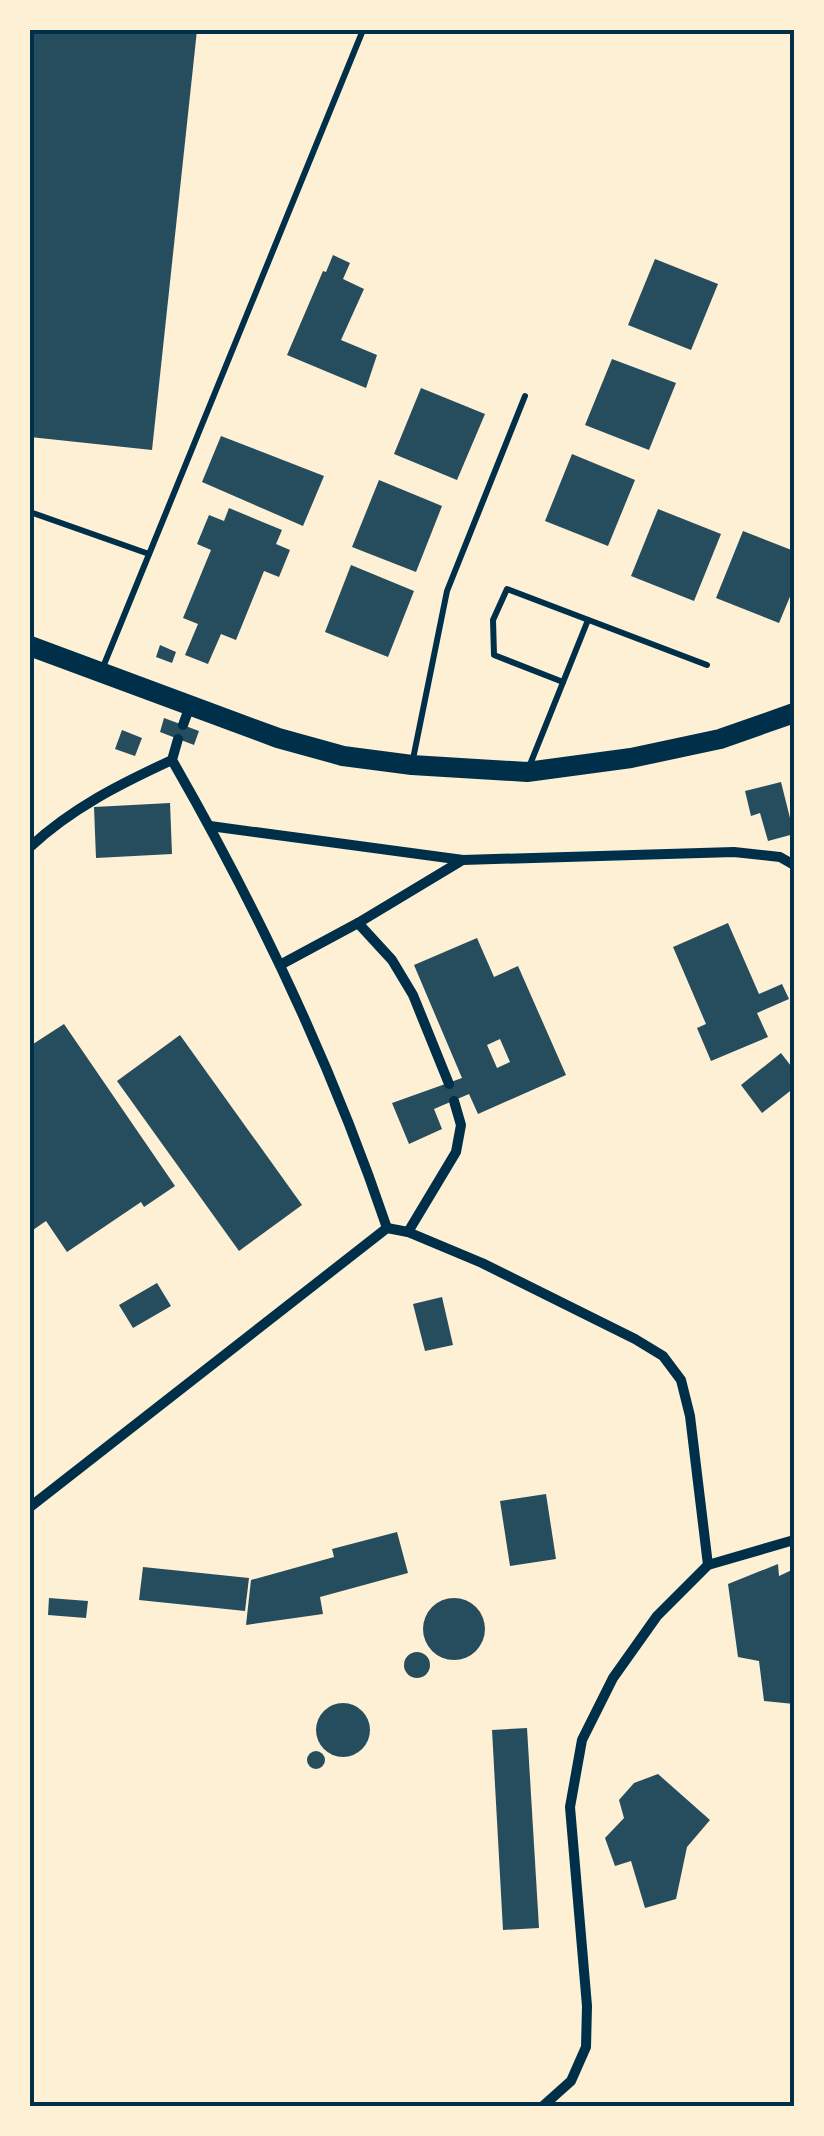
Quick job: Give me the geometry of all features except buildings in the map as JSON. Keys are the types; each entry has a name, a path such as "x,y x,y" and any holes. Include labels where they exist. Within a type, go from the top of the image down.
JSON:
{"main road":[{"path":"30,646 100,672 187,716 344,756 412,765 527,772 631,758 720,739 794,713"}],"street":[{"path":"178,740 172,760 280,965 358,1146 388,1228"},
{"path":"30,846 58,821 90,801 172,760"},
{"path":"210,826 463,860 734,852 780,857 794,864"},
{"path":"280,965 463,860"},
{"path":"358,923 392,960 413,995 449,1084"},
{"path":"408,1232 456,1152 461,1125 454,1100"},
{"path":"30,1506 388,1228 408,1232 539,1290 662,1356 681,1380 690,1416 708,1565"},
{"path":"543,2106 571,2081 586,2047 587,2006 570,1806 582,1740 613,1678 657,1616 708,1565 794,1540"}],"lane":[{"path":"100,672 363,30"},
{"path":"412,765 447,591 526,396"},
{"path":"30,512 149,554"},
{"path":"563,682 494,655 493,620 506,589 707,665"},
{"path":"527,772 588,620"}]}
